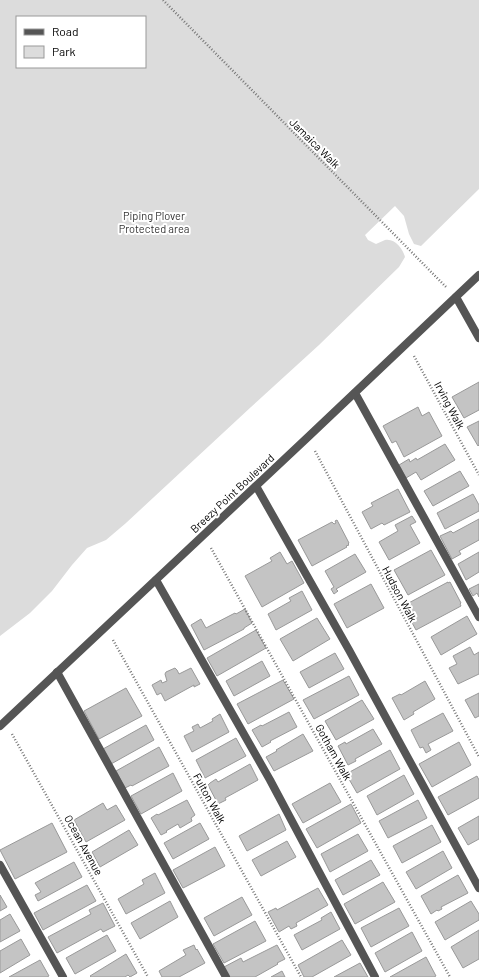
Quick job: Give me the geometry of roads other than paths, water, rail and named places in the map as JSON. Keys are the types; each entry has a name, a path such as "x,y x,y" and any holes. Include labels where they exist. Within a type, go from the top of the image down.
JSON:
{"street":[{"name":"Breezy Point Boulevard","path":"3,724 479,275"},
{"path":"456,297 479,338"},
{"path":"355,393 479,617"},
{"path":"256,486 349,650 479,888"},
{"path":"156,580 270,780 375,977"},
{"path":"57,672 226,977"},
{"path":"0,865 63,977"}],"park label":[{"name":"Piping Plover Protected area","path":"154,221"}]}
